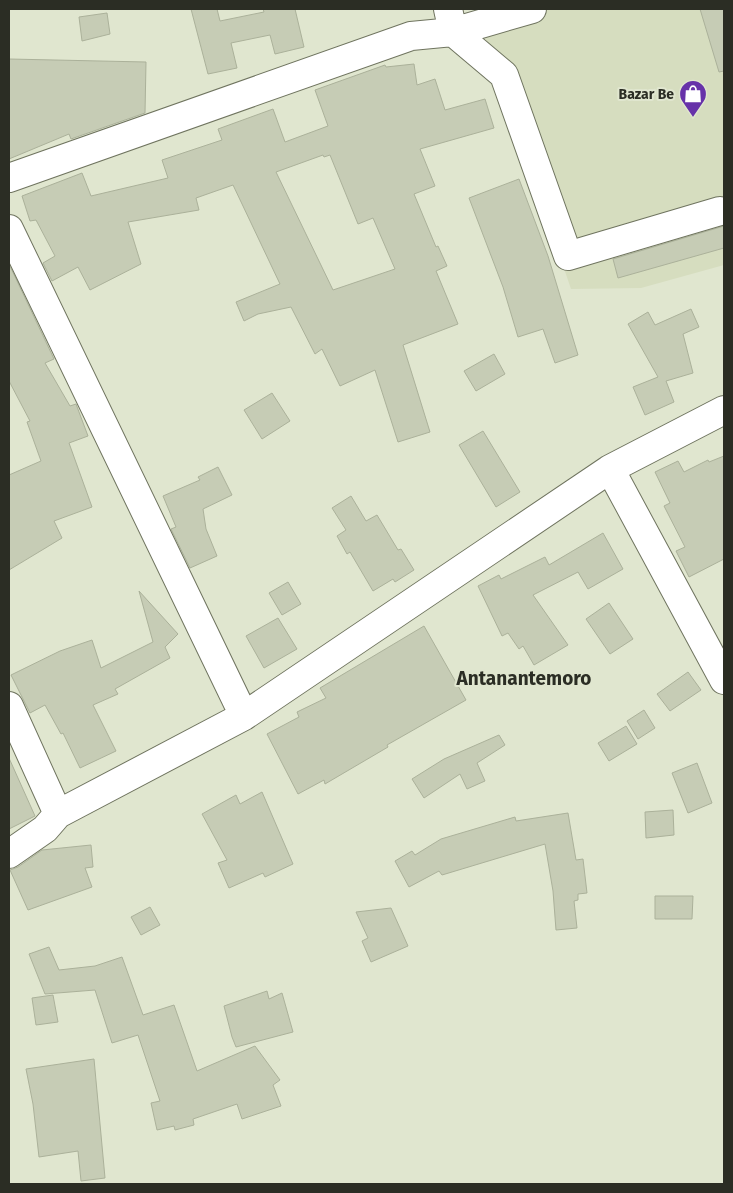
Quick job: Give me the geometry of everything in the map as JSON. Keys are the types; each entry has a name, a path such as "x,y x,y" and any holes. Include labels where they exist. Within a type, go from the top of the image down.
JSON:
{"street":[{"path":"9,178 450,21 532,9"},
{"path":"450,21 504,75 568,256 720,210"},
{"path":"9,229 244,716"},
{"path":"9,846 51,821 244,716 610,469 724,410"},
{"path":"610,469 724,680"},
{"path":"9,706 51,821"},
{"path":"9,854 51,821"}],"shaded area":[{"path":"497,9 724,9 724,265 641,288 571,289 485,37"}],"building":[{"path":"191,9 217,9 220,21 264,12 263,9 295,9 304,47 275,54 270,35 231,43 237,68 208,74"},
{"path":"700,9 724,9 724,71 719,72"},
{"path":"107,13 110,34 82,41 79,17"},
{"path":"9,59 146,62 145,113 71,139 69,134 9,159"},
{"path":"414,64 417,85 435,79 445,110 485,99 494,128 420,149 435,186 414,194 436,247 438,246 447,266 436,271 458,324 403,345 430,432 398,442 375,370 340,386 322,349 315,354 291,307 258,314 244,321 236,302 280,284 233,185 196,198 199,210 128,222 141,264 90,290 78,267 52,281 43,263 55,256 36,220 30,221 22,196 82,173 91,196 168,178 162,160 222,140 218,129 273,109 285,142 328,126 315,90 385,65 386,67","holes":["323,155 324,157 330,155 358,224 373,218 395,269 333,290 276,172"]},
{"path":"519,179 548,256 578,355 555,363 543,329 518,337 503,287 469,198"},
{"path":"724,226 724,248 618,278 613,259"},
{"path":"9,264 54,359 45,363 70,406 76,404 88,436 69,443 92,507 54,521 62,538 9,570 9,475 41,461 27,422 30,421 9,381"},
{"path":"691,309 699,327 683,334 693,373 666,381 674,402 645,415 633,387 658,377 628,324 648,312 655,325"},
{"path":"494,354 505,374 476,391 464,371"},
{"path":"272,393 290,421 262,439 244,410"},
{"path":"483,431 520,492 496,507 459,445"},
{"path":"724,456 724,559 689,577 676,551 685,547 664,506 670,503 655,472 678,461 684,472 708,460 709,462"},
{"path":"218,467 232,495 203,509 206,529 217,556 190,568 171,529 176,527 163,496 200,480 198,477"},
{"path":"351,496 366,521 377,515 398,550 401,549 414,570 395,582 393,579 373,591 350,552 347,554 337,536 346,530 332,508"},
{"path":"603,533 623,569 588,589 578,572 533,595 568,645 534,665 523,646 519,649 508,633 502,636 478,586 499,575 501,579 545,557 549,565"},
{"path":"288,582 301,604 282,615 269,593"},
{"path":"139,591 178,634 165,647 170,658 115,689 118,694 93,705 116,751 80,768 63,733 61,734 45,705 30,713 11,675 60,651 92,640 101,668 153,642"},
{"path":"609,603 633,639 610,654 586,619"},
{"path":"278,618 297,649 264,668 246,636"},
{"path":"424,626 466,700 387,745 388,747 325,784 324,780 298,794 267,734 299,717 297,712 326,698 320,688"},
{"path":"688,672 701,690 670,711 657,694"},
{"path":"644,710 655,728 638,739 627,721"},
{"path":"626,726 637,744 609,761 598,743"},
{"path":"499,735 505,745 477,763 485,781 467,789 460,774 424,798 412,779 444,759"},
{"path":"9,758 35,816 9,829"},
{"path":"697,763 712,803 688,813 672,773"},
{"path":"262,792 293,864 265,877 263,873 229,888 218,863 227,860 202,814 236,795 240,804"},
{"path":"673,810 674,835 646,838 645,812"},
{"path":"568,813 576,860 583,859 587,893 578,894 578,900 574,901 577,928 556,930 553,891 545,844 442,875 439,871 409,887 395,861 412,851 415,855 441,839 515,817 516,821"},
{"path":"91,845 93,867 85,868 92,887 28,910 10,870 18,867 42,850"},
{"path":"655,896 693,896 692,919 655,919"},
{"path":"150,907 160,925 141,935 131,917"},
{"path":"391,908 408,946 371,962 362,941 368,938 356,912"},
{"path":"49,947 59,970 95,966 122,957 143,1015 174,1005 197,1071 255,1046 280,1080 273,1085 281,1106 242,1119 237,1104 193,1119 194,1125 175,1130 174,1126 157,1130 151,1103 160,1101 138,1035 112,1043 95,990 45,994 29,954"},
{"path":"267,991 269,999 282,993 293,1032 236,1047 224,1006"},
{"path":"53,995 58,1022 36,1025 32,998"},
{"path":"94,1059 105,1178 81,1181 78,1151 39,1157 33,1104 26,1069"}],"place":[{"name":"Bazar Be","path":"693,118"}],"district":[{"name":"Antanantemoro","path":"524,678"}]}
